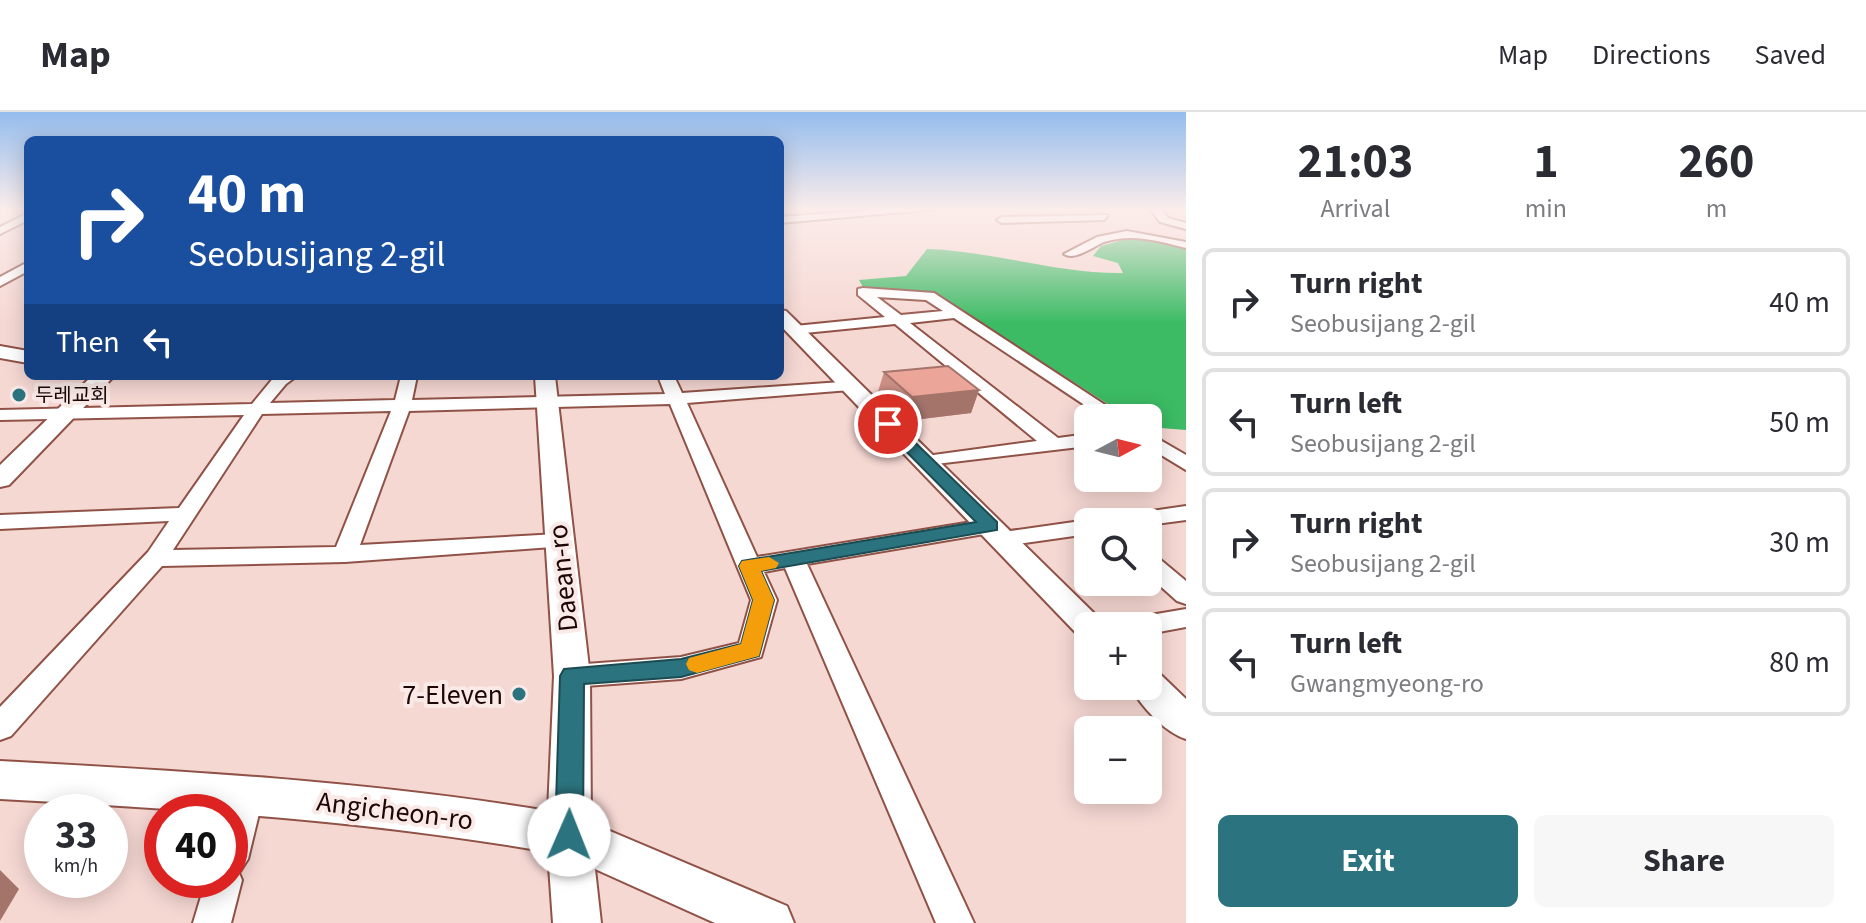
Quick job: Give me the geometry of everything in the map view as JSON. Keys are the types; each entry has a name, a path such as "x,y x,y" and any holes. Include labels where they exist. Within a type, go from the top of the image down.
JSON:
{"street":[{"path":"1070,254 1083,247"},
{"path":"2,280 24,268"},
{"path":"2,280 24,282"},
{"path":"1054,445 863,292 929,296 1094,404"},
{"path":"787,322 955,314"},
{"path":"787,322 1076,612"},
{"path":"0,352 24,356"},
{"path":"0,479 84,380"},
{"path":"0,457 99,380"},
{"path":"0,727 156,558 255,411 280,380"},
{"path":"345,554 402,406 408,380"},
{"path":"0,415 402,406 546,389 850,385"},
{"path":"572,676 681,668 751,650 764,600 670,387"},
{"name":"Daean-ro","path":"546,389 572,676 569,835 577,923"},
{"path":"926,462 1074,442"},
{"path":"1162,448 1186,464"},
{"path":"0,522 185,514"},
{"path":"1162,519 1183,517"},
{"path":"749,566 996,532 1074,528"},
{"path":"156,558 345,554 558,541"},
{"path":"793,560 955,923"},
{"path":"1162,574 1186,595"},
{"path":"1162,622 1186,618"},
{"path":"1162,699 1186,723"},
{"name":"Angicheon-ro","path":"0,780 248,793 464,817 569,835 770,923"},
{"path":"212,923 219,898"}],"green space":[{"path":"1100,247 1186,249 1186,430 1162,428 1162,404 1108,404 946,301 922,291 864,289 859,280 906,276 927,249 1074,270 1123,273 1118,263 1093,256"}],"building":[{"path":"948,366 979,390 912,397 884,372"}],"slow traffic":[{"path":"697,664 751,650 764,600 749,566 769,563"}],"place":[{"name":"두레교회","path":"19,395"},
{"name":"7-Eleven","path":"519,694"}],"route":[{"path":"569,835 572,676 681,668 751,650 764,600 749,566 990,526 888,424"}]}
